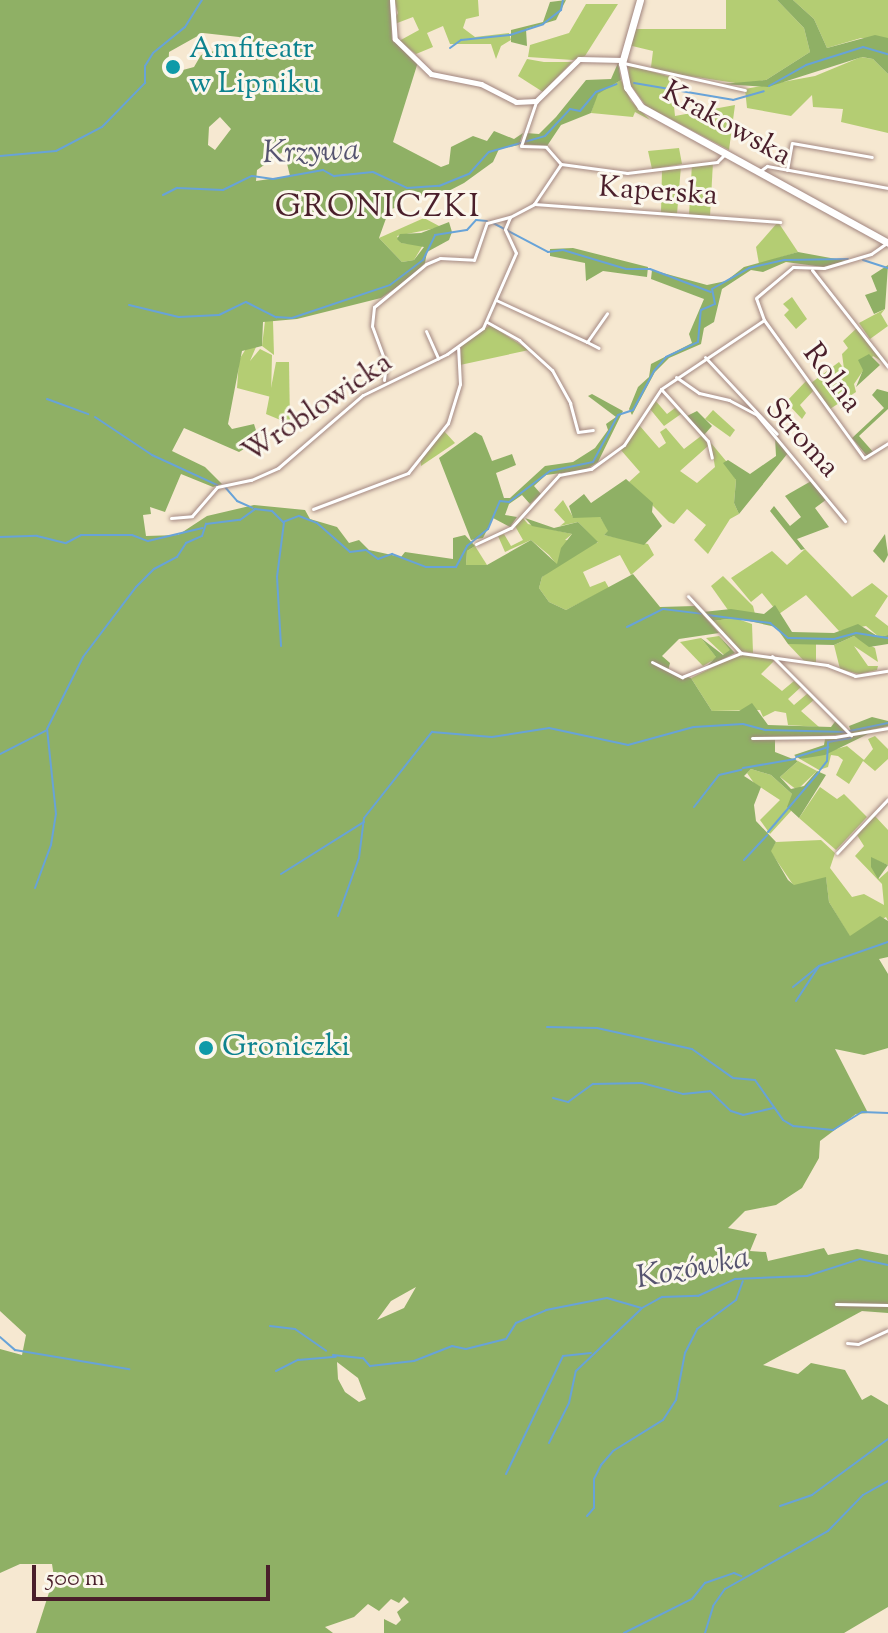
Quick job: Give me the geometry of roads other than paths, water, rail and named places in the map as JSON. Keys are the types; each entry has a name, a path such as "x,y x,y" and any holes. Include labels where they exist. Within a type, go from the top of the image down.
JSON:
{"main road":[{"path":"622,61 640,0"},
{"name":"Krakowska","path":"622,61 630,92 646,110 888,241"}],"street":[{"path":"392,0 395,39 431,74 481,84 516,102 536,101"},
{"path":"726,152 717,162 627,173 561,164 546,147 523,148 522,141 536,101 579,59 622,61 745,90"},
{"path":"787,170 792,143 872,157"},
{"path":"384,381 386,364 372,326 374,307 433,260 474,260 488,222 510,217 534,204 561,164"},
{"path":"760,171 767,166 888,188"},
{"name":"Kaperska","path":"534,204 780,222"},
{"name":"Wróblowicka","path":"171,518 192,516 219,486 251,480 278,468 384,381 458,348 487,322 516,253 506,226 510,217"},
{"path":"476,544 511,528 559,475 591,469 624,445 661,389 764,320 755,304 758,295 796,265 812,270 859,259 888,241"},
{"path":"812,270 888,367"},
{"path":"496,300 599,348"},
{"path":"587,342 607,313"},
{"name":"Rolna","path":"764,320 869,459 888,443"},
{"path":"487,322 519,340 552,370 570,403 578,432 593,430"},
{"path":"426,331 438,358"},
{"path":"313,509 408,473 448,423 460,384 458,348"},
{"path":"705,357 777,434"},
{"name":"Stroma","path":"676,377 699,393 729,400 757,415 845,521"},
{"path":"661,389 708,441 712,458"},
{"path":"688,596 741,653"},
{"path":"652,662 682,677 741,653 772,656 855,676 888,671"},
{"path":"772,656 845,723 851,736"},
{"path":"752,738 851,736 888,728"},
{"path":"837,853 888,799"},
{"path":"836,1304 888,1305"},
{"path":"847,1343 858,1344 888,1330"}],"waterway":[{"path":"0,156 56,151 102,127 145,83 145,66 153,53 185,27 202,0"},
{"path":"450,48 461,40 510,35 543,24 561,10 563,0"},
{"name":"Krzywa","path":"769,86 806,65 863,47 888,54"},
{"name":"Krzywa","path":"634,83 733,100 764,91"},
{"name":"Krzywa","path":"163,195 177,188 223,190 252,176 273,179 323,170 334,176 373,172 407,188 439,186 469,174 489,152 545,136 570,109 580,111 596,92 617,84"},
{"path":"129,305 179,317 219,315 246,302 276,317 292,318 390,285 423,260 435,235 467,230 476,220 487,221"},
{"path":"493,223 548,252 563,250 626,269 650,269 711,292"},
{"path":"35,888 51,845 56,814 47,729 83,657 136,587 154,569 177,557 186,543 202,536 206,524 240,520 255,509 272,511 283,522 299,516 317,523 350,552 366,550 378,559 392,554 426,567 456,567 467,546 488,529 500,501 509,502 550,471 593,462 618,415 633,410 654,371 666,357 698,342 701,310 715,304 712,289 749,268 785,260 848,259"},
{"path":"863,260 888,268"},
{"path":"47,399 88,414"},
{"path":"95,417 152,455 217,485"},
{"path":"225,487 237,501 253,508"},
{"path":"281,646 277,577 284,522"},
{"path":"0,537 37,536 66,543 81,535 132,535 148,541 202,528"},
{"path":"627,627 663,609 701,614"},
{"path":"707,615 770,623 788,638 834,639 856,633 888,638"},
{"path":"338,916 359,858 364,818 432,732 492,737 549,728 628,745 694,727 743,724 766,730 845,732 888,723"},
{"path":"0,754 45,731"},
{"path":"820,770 827,761 828,742 851,738"},
{"path":"796,757 828,747"},
{"path":"743,768 795,759"},
{"path":"694,807 719,775 741,770"},
{"path":"768,832 819,772"},
{"path":"281,874 364,822"},
{"path":"744,860 767,835"},
{"path":"793,987 819,966 888,942"},
{"path":"796,1001 819,966"},
{"path":"547,1027 597,1028 692,1049 733,1078 755,1080 783,1120 793,1126 833,1130 862,1112 888,1113"},
{"path":"553,1098 568,1102 593,1084 642,1083 683,1094 710,1091 731,1111 743,1115 773,1108"},
{"name":"Kozówka","path":"333,1355 363,1358 370,1366 414,1361 452,1346 466,1349 506,1339 516,1323 546,1310 607,1298 642,1308 662,1297 698,1296 735,1279 807,1276 860,1259 888,1265"},
{"path":"587,1516 594,1508 594,1479 601,1465 613,1451 663,1420 676,1400 685,1353 697,1329 736,1300 743,1281"},
{"path":"549,1443 569,1403 576,1371 641,1309"},
{"name":"Kozówka","path":"270,1326 295,1329 326,1351"},
{"path":"0,1337 15,1350 129,1369"},
{"path":"506,1474 563,1356 591,1353"},
{"path":"276,1371 298,1360 336,1357"},
{"path":"780,1506 812,1495 888,1439"},
{"path":"705,1633 713,1606 725,1589 828,1531 863,1495 888,1481"},
{"path":"624,1633 692,1599 705,1583 734,1573 741,1576"}],"place":[{"name":"Amfiteatr w Lipniku","path":"173,67"},
{"name":"Groniczki","path":"206,1048"}],"district":[{"name":"GRONICZKI","path":"378,208"}]}
